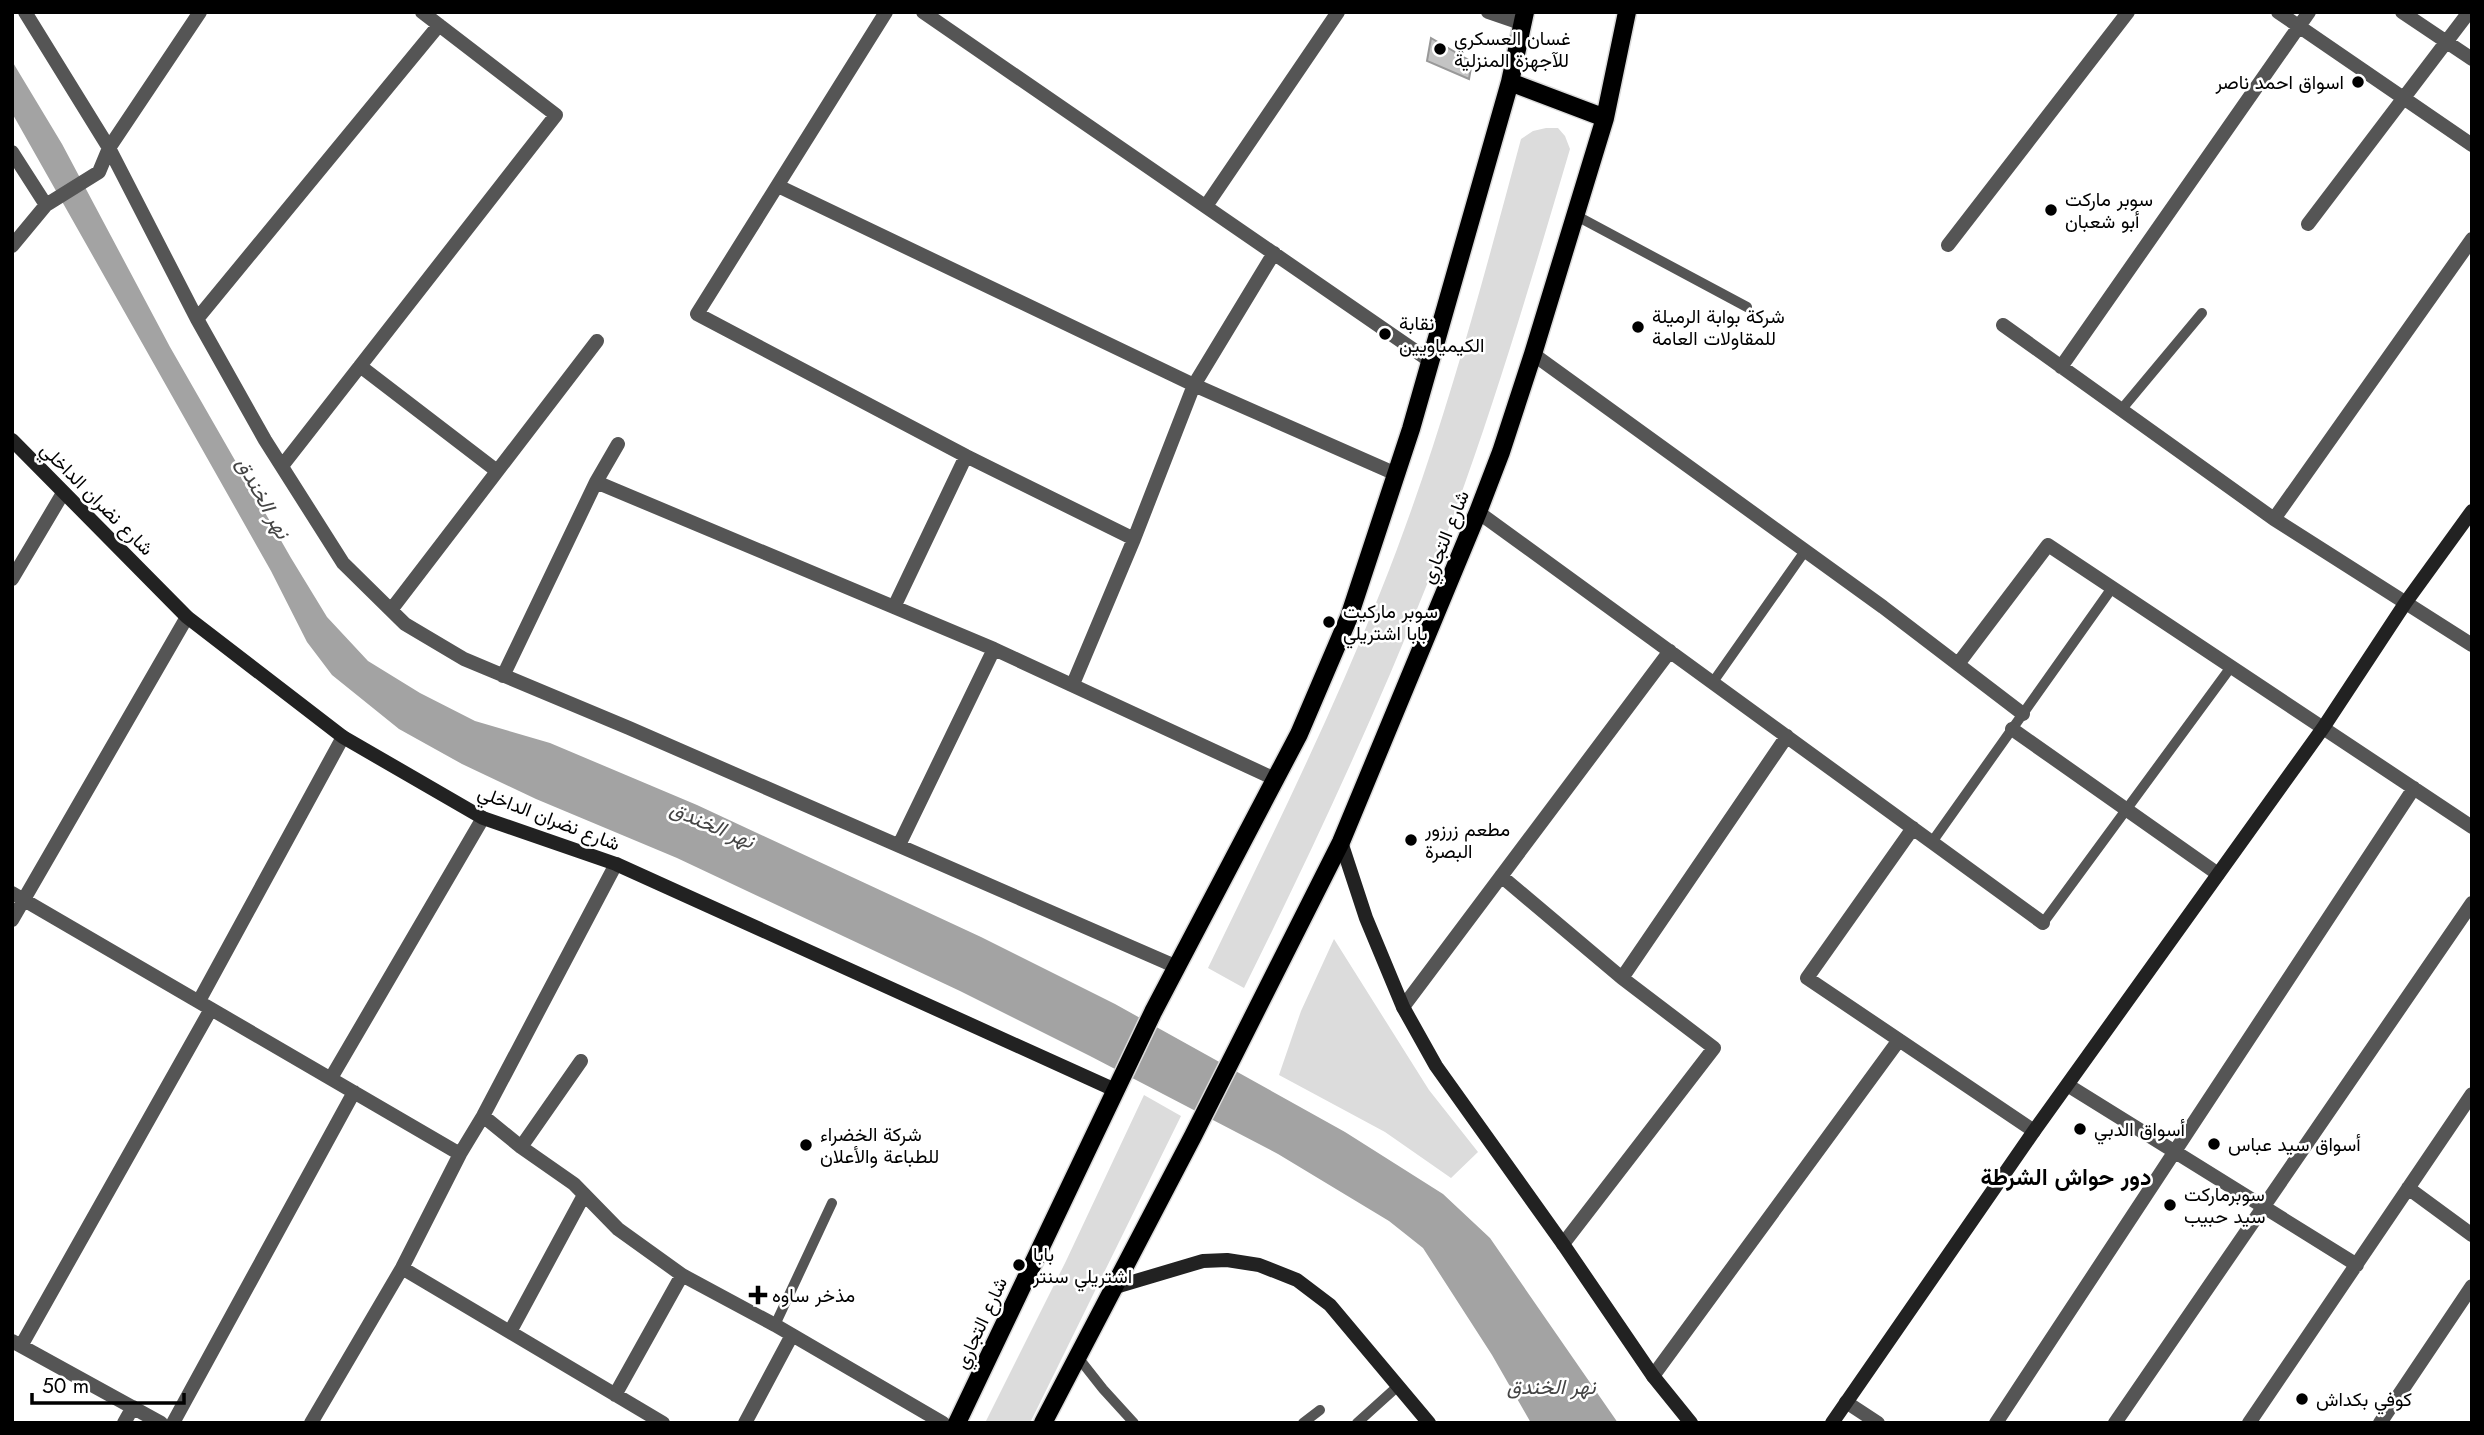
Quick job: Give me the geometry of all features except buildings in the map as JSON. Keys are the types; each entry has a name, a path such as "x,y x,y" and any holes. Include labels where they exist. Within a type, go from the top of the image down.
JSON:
{"main road":[{"name":"شارع التجاري","path":"1112,1288 1193,1136 1341,842 1478,512 1533,354 1605,118 1627,12"},
{"path":"1177,967 1299,734 1349,617 1430,361 1510,82 1524,18"},
{"path":"1510,82 1605,118"},
{"name":"شارع التجاري","path":"957,1423 1115,1090 1177,967"},
{"path":"1045,1422 1112,1288"}],"street":[{"path":"25,12 109,148 197,319 282,466 343,563 405,624 464,659 1177,967"},
{"path":"12,246 46,205 99,172 109,148 200,12"},
{"path":"282,466 556,115 422,12"},
{"path":"886,12 697,314 966,456 1134,539"},
{"path":"923,12 1430,361"},
{"path":"1206,206 1338,12"},
{"path":"1488,12 1524,18"},
{"path":"1948,245 2128,12"},
{"path":"2278,12 2472,145"},
{"path":"2060,367 2309,12"},
{"path":"2402,12 2472,59"},
{"path":"2308,224 2469,12"},
{"path":"197,319 439,25"},
{"path":"12,152 46,205"},
{"path":"778,186 1194,385 1396,474"},
{"path":"2274,519 2472,239"},
{"path":"1073,684 1134,539 1194,385 1274,253"},
{"path":"2003,325 2274,519 2472,645"},
{"path":"391,610 597,341"},
{"path":"1533,354 1805,551 2023,714"},
{"path":"359,366 497,471"},
{"name":"شارع نضران الداخلي","path":"12,440 187,617 343,737 483,818 616,864 1115,1090"},
{"path":"503,676 596,482 618,444"},
{"path":"894,607 966,456"},
{"path":"596,482 994,649 1275,779"},
{"path":"12,579 63,493"},
{"path":"1832,1423 2034,1131 2069,1086 2323,728 2406,602 2472,511"},
{"path":"1478,512 2043,923"},
{"path":"1958,664 2048,545 2472,827"},
{"path":"12,920 18,896 187,617"},
{"path":"899,845 994,649"},
{"path":"1403,1007 1670,651"},
{"path":"2012,729 2218,874"},
{"path":"1622,978 1787,736"},
{"path":"162,1423 17,1343 205,1005 343,737"},
{"path":"1996,1423 2414,789"},
{"path":"331,1078 483,818"},
{"path":"1913,828 1807,978 2034,1131"},
{"path":"1341,842 1366,918 1403,1007 1436,1066 1653,1376 1690,1423"},
{"path":"311,1423 402,1268 460,1154 483,1116 616,864"},
{"path":"1501,876 1622,978 1714,1048 1563,1244"},
{"path":"18,896 460,1154"},
{"path":"2115,1423 2472,903"},
{"path":"1653,1376 1899,1040"},
{"path":"521,1147 581,1061"},
{"path":"2069,1086 2357,1265"},
{"path":"173,1423 354,1092"},
{"path":"2250,1422 2472,1094"},
{"path":"483,1116 574,1184 618,1229 682,1275 775,1325 943,1423"},
{"path":"2408,1188 2472,1235"},
{"path":"510,1332 584,1195"},
{"path":"1112,1288 1203,1261 1227,1260 1259,1265 1297,1280 1330,1305 1429,1423"},
{"path":"402,1268 663,1423"},
{"path":"615,1395 682,1275"},
{"path":"2379,1423 2472,1286"},
{"path":"745,1423 792,1335"},
{"path":"1846,1402 1878,1423"},
{"path":"124,1423 133,1407"}],"lane":[{"path":"1575,215 1747,307"},
{"path":"2121,410 2202,313"},
{"path":"1713,682 1805,551"},
{"path":"1932,842 2112,588"},
{"path":"2043,923 2231,667"},
{"path":"775,1325 832,1203"},
{"path":"1077,1356 1134,1423"},
{"path":"1357,1423 1398,1386"},
{"path":"1303,1423 1320,1410"}],"shaded area":[{"path":"1558,128 1565,136 1570,149 1521,313 1468,475 1428,582 1363,736 1244,988 1208,968 1319,735 1380,593 1440,425 1521,139 1533,131"},
{"path":"1334,939 1429,1090 1478,1152 1451,1178 1385,1132 1279,1075 1301,1011"},
{"path":"1144,1095 1181,1116 1030,1423 985,1423 1066,1261"}],"water":[{"name":"نهر الخندق","path":"12,61 62,144 170,347 291,558 327,617 368,661 420,693 475,721 550,743 697,805 981,937 1115,1004 1345,1132 1443,1194 1490,1238 1618,1423 1531,1423 1492,1355 1423,1248 1389,1221 1278,1154 960,991 677,858 536,799 462,764 399,729 332,675 307,642 271,571 12,113"}],"place":[{"name":"غسان العسكري للآجهزة المنزلية","path":"1440,49"},
{"name":"اسواق احمد ناصر","path":"2358,82"},
{"name":"سوبر ماركت أبو شعبان","path":"2051,210"},
{"name":"شركة بوابة الرميلة للمقاولات العامة","path":"1638,327"},
{"name":"نقابة الكيمياويين","path":"1385,334"},
{"name":"سوبر ماركيت بابا اشتريلي","path":"1329,622"},
{"name":"مطعم زرزور البصرة","path":"1411,840"},
{"name":"أسواق الدبي","path":"2080,1129"},
{"name":"أسواق سيد عباس","path":"2214,1144"},
{"name":"شركة الخضراء للطباعة والأعلان","path":"806,1145"},
{"name":"سوبرماركت سيد حبيب","path":"2170,1205"},
{"name":"بابا اشتريلي سنتر","path":"1019,1265"},
{"name":"مذخر ساوه","path":"758,1295"},
{"name":"كوفي بكداش","path":"2302,1399"}],"district":[{"name":"دور حواش الشرطة","path":"2066,1177"}]}
